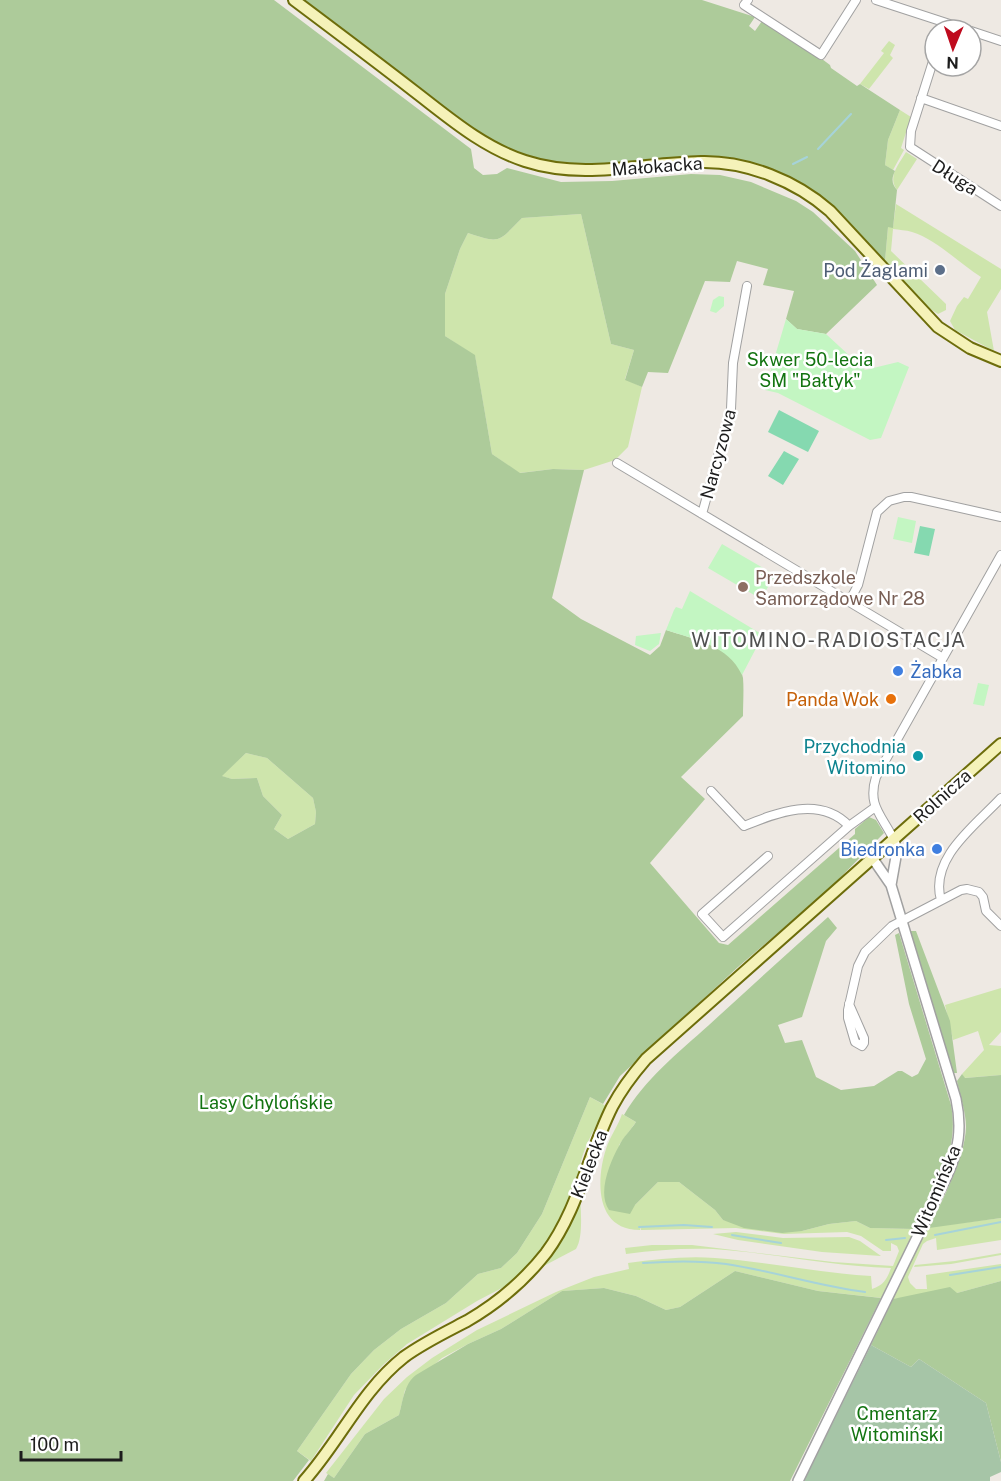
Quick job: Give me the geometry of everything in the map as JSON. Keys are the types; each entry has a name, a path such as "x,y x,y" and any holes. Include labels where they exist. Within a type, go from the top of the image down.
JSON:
{"main road":[{"name":"Małokacka","path":"294,0 468,132 490,146 518,158 544,166 582,170 703,161 719,162 742,166 791,184 830,212 938,327 970,348 1001,361"},
{"name":"Rolnicza","path":"883,849 1001,744"},
{"name":"Kielecka","path":"304,1481 367,1394 391,1368 419,1347 495,1304 513,1289 545,1254 572,1207 613,1105 646,1059 883,849"}],"street":[{"path":"746,3 821,55 856,0"},
{"path":"876,0 923,18"},
{"path":"983,34 1001,40"},
{"path":"928,78 921,98 1001,126"},
{"name":"Długa","path":"921,98 909,142 910,147 1001,206"},
{"name":"Narcyzowa","path":"702,514 731,409 733,363 747,286"},
{"name":"Narcyzowa","path":"617,463 943,658"},
{"path":"849,602 858,585 875,517 890,501 911,497 1001,517"},
{"path":"894,840 874,808 873,788 876,777 1001,555"},
{"path":"711,791 744,826 789,810 806,809 839,817 849,826"},
{"path":"941,900 940,881 943,862 951,850 1001,798"},
{"path":"768,856 702,914 723,937 849,826 874,808"},
{"name":"Witomińska","path":"891,885 897,851 894,840"},
{"name":"Witomińska","path":"798,1481 953,1162 958,1147 960,1122 956,1099 891,885 873,859"},
{"path":"849,1004 864,1038 862,1046 855,1042 848,1018 849,1004 861,958 892,926 941,900 967,889 979,892 983,897 986,910 1001,926"}],"green space":[{"name":"Lasy Chylońskie","path":"0,0 274,0 471,149 474,168 483,175 497,174 507,168 561,182 612,181 691,174 720,175 751,182 796,201 813,212 855,251 877,285 826,334 797,329 786,319 794,291 763,285 768,269 737,261 730,282 705,281 668,373 648,372 642,387 625,380 634,350 611,344 581,214 522,218 498,239 487,239 468,233 460,249 445,294 445,336 475,355 492,454 520,473 553,469 584,470 552,598 581,619 650,655 660,646 666,630 712,646 733,659 740,668 743,678 743,716 681,777 705,799 650,863 719,943 728,945 855,834 855,829 869,817 876,820 884,833 830,888 738,967 620,1076 603,1104 590,1097 542,1214 517,1253 501,1268 478,1274 446,1303 401,1329 374,1350 351,1374 297,1451 309,1460 293,1481 0,1481","holes":["246,753 267,758 313,798 316,812 315,824 288,839 274,829 282,815 263,796 257,778 232,779 222,776"]},
{"path":"303,0 702,0 755,17 749,26 755,31 762,21 822,59 857,86 860,84 900,110 888,140 885,165 895,171 893,181 897,190 893,228 888,227 885,261 824,199 794,181 757,166 700,156 622,163 563,163 543,160 507,148 468,126"},
{"path":"889,41 895,45 890,55 893,58 869,89 860,84 884,53 881,51"},
{"path":"900,110 911,117 901,148 904,150 893,170 885,165 888,140"},
{"path":"906,152 917,159 897,190 893,180 894,175"},
{"path":"896,204 1001,269 1001,289 987,312 994,351 955,330 950,321 957,306 964,297 968,299 981,277 921,235 893,229 891,251 946,304 946,310 938,314 926,306 885,261 888,227 893,227"},
{"path":"581,214 611,344 634,350 625,379 642,387 628,447 615,460 584,470 553,469 519,473 492,454 475,356 445,336 445,294 460,249 468,233 487,239 498,239 522,218"},
{"path":"719,296 724,297 724,306 716,313 710,311 713,300"},
{"name":"Skwer 50-lecia SM \"Bałtyk\"","path":"786,319 797,329 826,334 865,370 898,362 909,367 881,438 870,440 778,393 765,390"},
{"path":"779,410 819,431 808,452 768,432"},
{"path":"784,451 799,459 783,485 768,476"},
{"path":"898,517 916,521 912,543 893,539"},
{"path":"920,526 935,529 929,556 914,553"},
{"path":"722,544 775,575 761,599 708,568"},
{"path":"690,591 763,635 742,675 736,665 720,650 666,630 674,610 676,607 682,609"},
{"path":"661,633 659,644 650,651 635,645 636,636"},
{"path":"978,683 989,685 984,706 973,704"},
{"path":"246,753 267,758 313,798 316,812 315,824 288,839 274,829 282,815 263,796 257,778 232,779 221,776"},
{"path":"828,917 837,928 826,941 802,1017 778,1025 785,1043 802,1040 816,1077 841,1090 874,1086 898,1071 912,1077 918,1074 926,1059 909,1004 895,935 899,933 951,1105 953,1122 949,1155 914,1229 870,1228 856,1221 782,1233 744,1228 723,1220 715,1210 679,1182 658,1182 635,1205 630,1214 609,1210 604,1195 606,1178 621,1143 636,1122 624,1115 632,1102 674,1056"},
{"path":"909,931 916,931 950,1021 957,1073 953,1073"},
{"path":"1001,988 1001,1032 989,1045 1001,1046 1001,1075 964,1078 962,1074 984,1050 978,1031 953,1040 945,1005"},
{"path":"962,1074 965,1078 1001,1075 1001,1218 929,1228 952,1179 965,1139 965,1116 957,1081"},
{"path":"590,1097 606,1106 581,1161 581,1231 576,1249 477,1301 407,1344 354,1395 311,1461 297,1451 351,1374 374,1350 401,1329 446,1303 478,1274 501,1268 517,1253 542,1214"},
{"path":"622,1114 636,1122 619,1145 635,1205 658,1182 679,1182 715,1210 723,1220 802,1231 829,1224 856,1221 870,1228 915,1229 882,1298 818,1291 735,1271 680,1307 666,1310 636,1296 604,1288 562,1291 501,1329 442,1358 405,1390 399,1415 365,1434 334,1478 326,1473 384,1399 432,1358 477,1330 556,1292 594,1277 629,1269 628,1263 704,1257 735,1260 871,1276 872,1289 879,1286 886,1278 891,1268 846,1265 735,1251 680,1249 626,1254 625,1248 692,1245 833,1262 893,1266 899,1251 897,1246 891,1243 891,1251 883,1251 861,1236 847,1232 784,1234 736,1228 641,1230 641,1227 640,1230 625,1228 614,1222 607,1213 600,1188 606,1149"},
{"path":"947,1183 949,1184 929,1227 1001,1218 1001,1240 937,1250 936,1238 927,1241 923,1244 908,1277 910,1283 916,1289 927,1289 926,1275 1001,1264 1001,1281 957,1293 893,1299 881,1324 880,1321"},
{"path":"736,1232 783,1238 849,1237 860,1241 881,1256 822,1252 738,1240 713,1234"},
{"path":"1001,1253 1001,1255 951,1264 914,1267 915,1265"},
{"path":"735,1271 818,1291 881,1298 790,1481 324,1481 328,1474 334,1478 365,1434 399,1415 406,1388 416,1375 468,1344 501,1329 562,1291 604,1288 636,1296 666,1310 680,1307"},
{"path":"1001,1281 1001,1462 986,1403 919,1359 911,1367 871,1345 893,1299 950,1287 957,1293"},
{"name":"Cmentarz Witomiński","path":"871,1345 911,1367 919,1359 986,1403 1001,1462 1001,1472 990,1477 990,1481 804,1481"}],"waterway":[{"path":"818,149 851,114"},
{"path":"793,164 807,157"},
{"path":"935,1235 1001,1222"},
{"path":"639,1227 684,1225 712,1227"},
{"path":"732,1235 781,1243"},
{"path":"886,1240 905,1238"},
{"path":"643,1263 684,1261 726,1264 865,1292"},
{"path":"950,1275 1001,1267"}],"place":[{"name":"Pod Żaglami","path":"940,270"},
{"name":"Przedszkole Samorządowe Nr 28","path":"743,587"},
{"name":"Żabka","path":"898,671"},
{"name":"Panda Wok","path":"891,699"},
{"name":"Przychodnia Witomino","path":"918,756"},
{"name":"Biedronka","path":"937,849"}],"district":[{"name":"WITOMINO-RADIOSTACJA","path":"829,640"}]}
